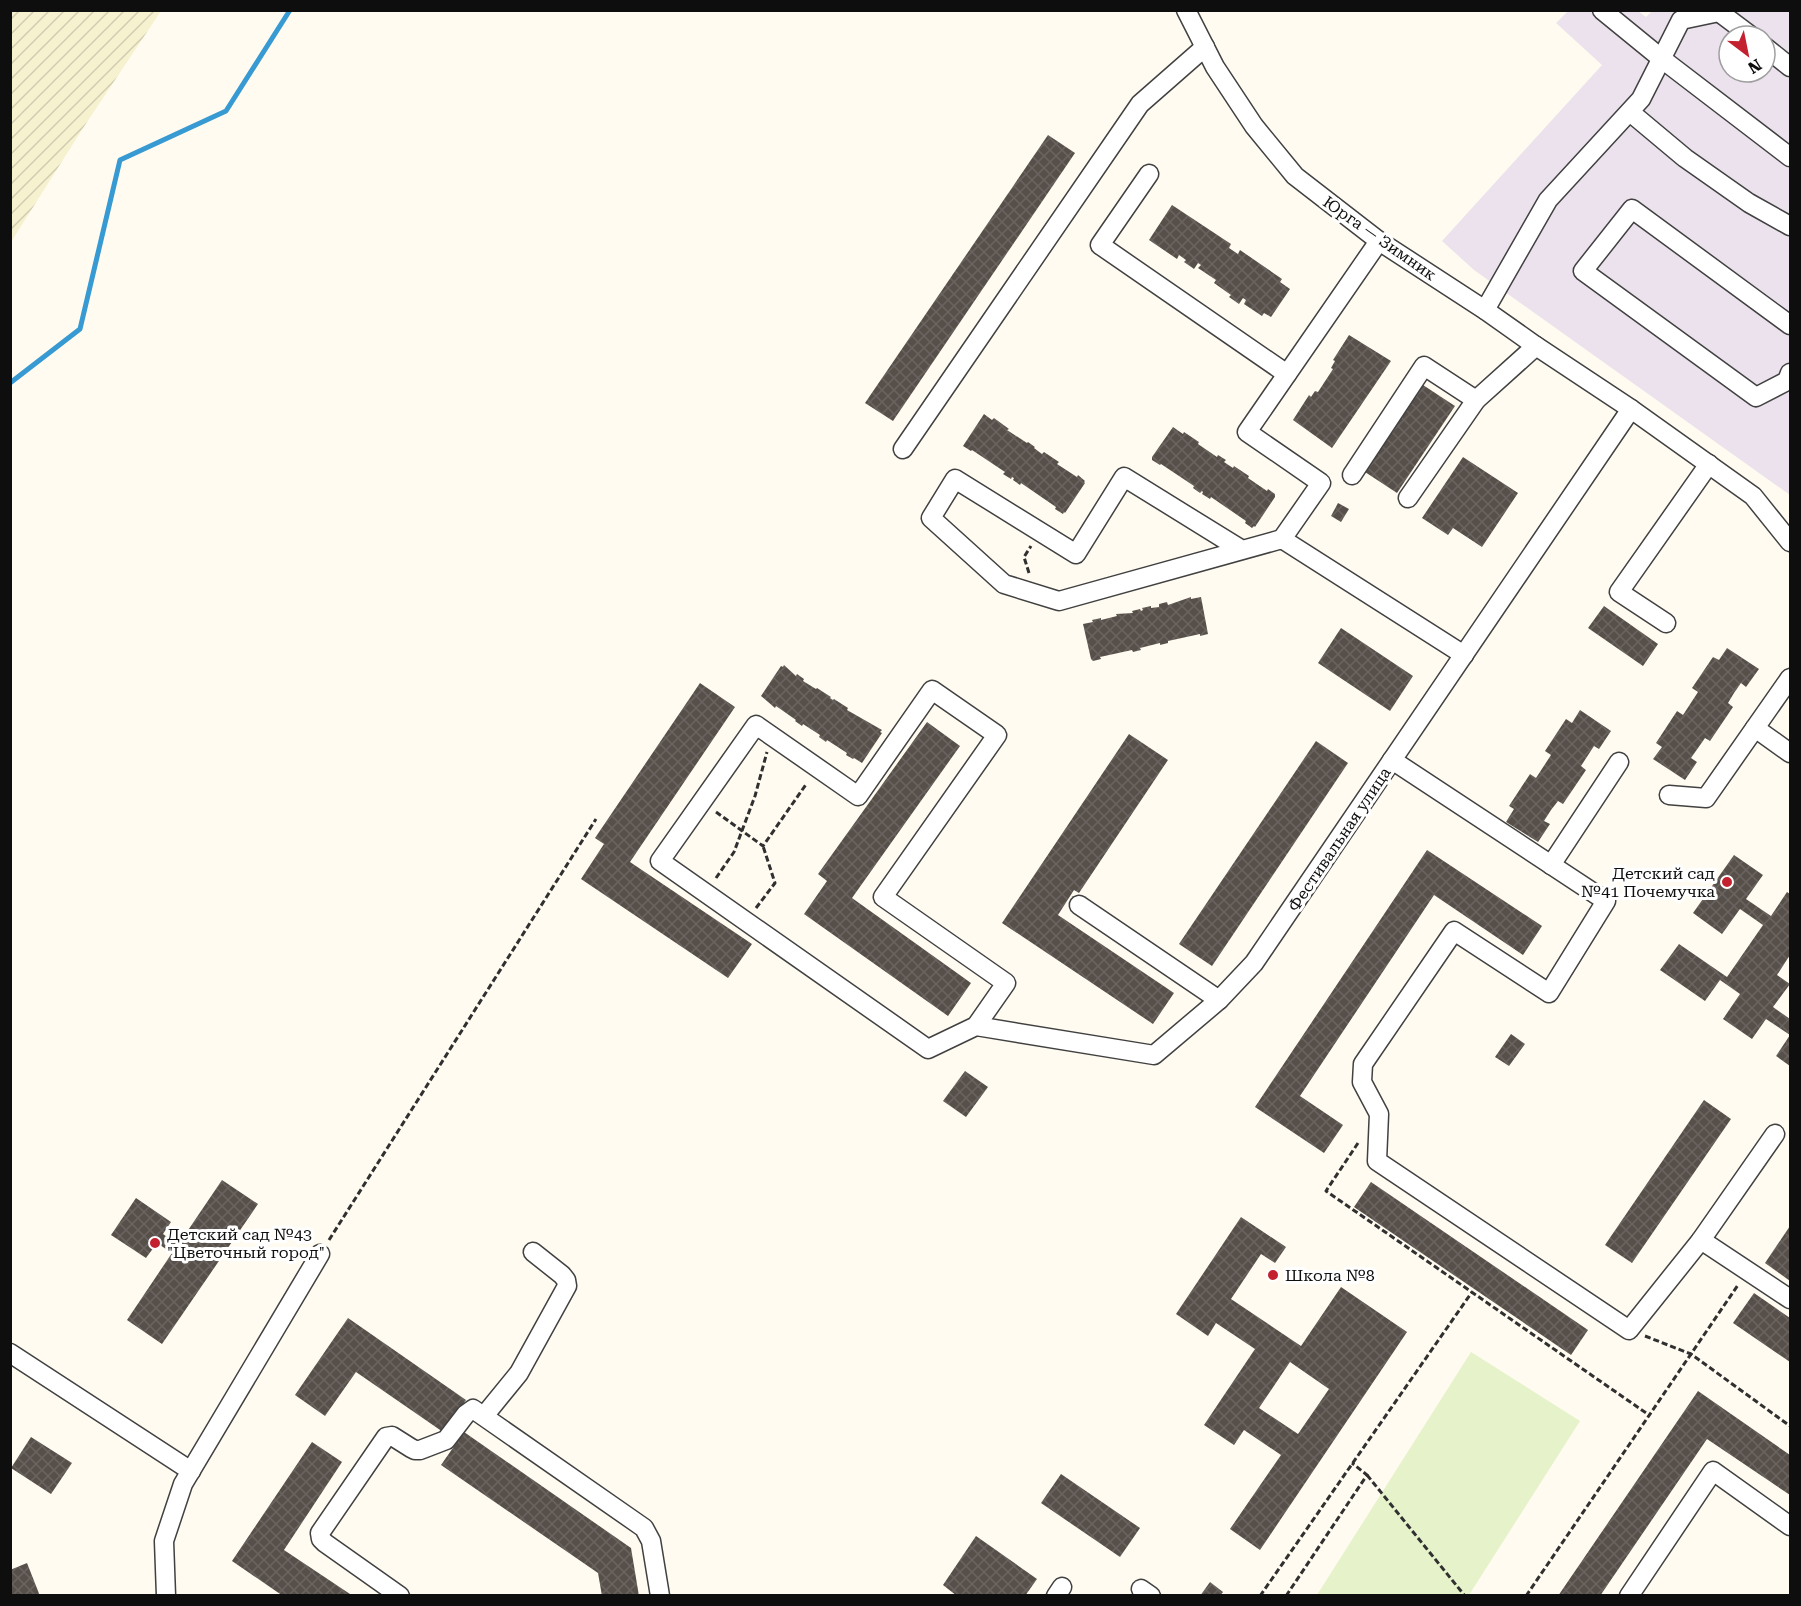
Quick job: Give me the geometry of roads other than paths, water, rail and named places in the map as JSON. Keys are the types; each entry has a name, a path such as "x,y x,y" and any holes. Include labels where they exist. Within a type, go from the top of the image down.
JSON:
{"street":[{"name":"Юрга — Зимник","path":"1186,10 1215,67 1254,126 1295,176 1379,241 1631,409 1753,496 1791,542"},
{"path":"1602,10 1662,59 1791,157"},
{"path":"1485,310 1548,200 1641,99 1682,20 1719,12 1734,24"},
{"path":"903,448 1140,104 1205,47"},
{"path":"1777,56 1791,67"},
{"path":"1630,112 1694,165 1749,202 1791,226"},
{"path":"1149,174 1100,245 1287,374"},
{"path":"1789,381 1756,397 1583,272 1632,208 1791,325"},
{"path":"1242,550 1124,477 1076,554 955,479 931,518 1004,584 1059,601 1282,539 1321,483 1247,432 1379,241"},
{"path":"1408,498 1476,400 1536,346"},
{"path":"1352,475 1424,366 1476,400"},
{"name":"Фестивальная улица","path":"976,1026 1154,1055 1219,1000 1254,963 1631,409"},
{"path":"1666,623 1619,592 1709,464"},
{"path":"1282,539 1464,655"},
{"path":"1669,795 1706,798 1791,678"},
{"path":"932,690 997,735 883,897 1006,983 976,1026 928,1048 660,861 756,725 858,796 932,690"},
{"path":"1755,728 1791,753"},
{"path":"1392,760 1606,901 1549,993 1454,932 1363,1064 1362,1082 1378,1114 1377,1161 1629,1330 1701,1240 1775,1134"},
{"path":"1551,865 1619,762"},
{"path":"1079,905 1219,1000"},
{"path":"1701,1240 1791,1299"},
{"path":"484,1416 519,1374 567,1286 562,1275 533,1252"},
{"path":"166,1596 164,1541 183,1484 320,1254"},
{"path":"10,1353 191,1471"},
{"path":"400,1596 325,1543 320,1533 386,1437 392,1436 411,1448 420,1450 446,1440 469,1410 473,1409 644,1528 651,1540 660,1596"},
{"path":"1629,1596 1713,1471 1791,1526"}],"waterway":[{"path":"10,383 80,329 120,160 226,111 290,10"}],"place":[{"name":"Детский сад №41 Почемучка","path":"1727,882"},
{"name":"Детский сад №43 \"Цветочный город\"","path":"155,1243"},
{"name":"Школа №8","path":"1273,1275"}]}
